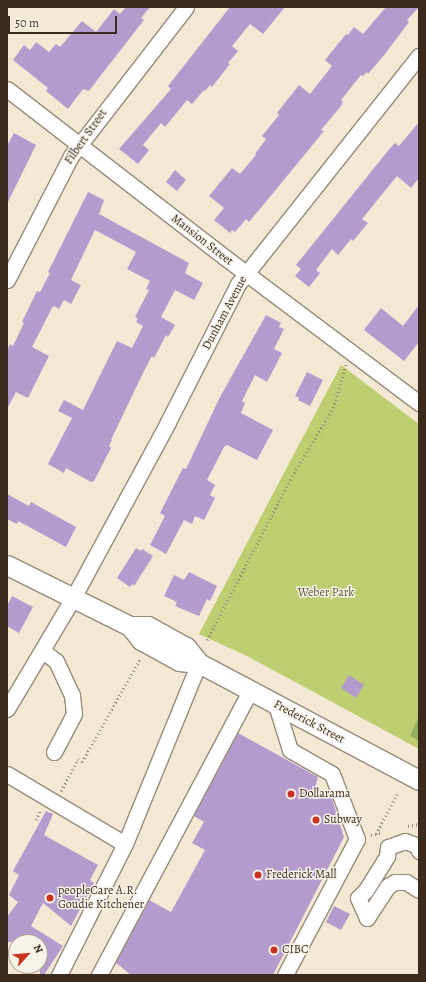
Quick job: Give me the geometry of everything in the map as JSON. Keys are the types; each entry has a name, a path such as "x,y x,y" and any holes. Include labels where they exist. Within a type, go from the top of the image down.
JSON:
{"main road":[{"name":"Frederick Street","path":"7,565 130,626 148,626 186,647 199,663 419,780"}],"street":[{"name":"Filbert Street","path":"7,280 67,163 79,145 186,7"},
{"name":"Dunham Avenue","path":"7,709 43,651 73,598 168,422 238,284 419,56"},
{"name":"Mansion Street","path":"7,88 246,273 350,350 416,396"},
{"path":"43,651 56,661 72,695 74,714 54,752"},
{"path":"59,975 125,844 199,663"},
{"path":"99,975 250,691"},
{"path":"276,705 290,750 332,774 357,839 285,975"},
{"path":"7,774 125,844"},
{"path":"419,851 418,846 404,841 388,847 387,856 366,890 358,898 367,918 388,886 396,882 406,882 419,890"}],"path":[{"path":"207,640 290,480 334,408 350,350"},
{"path":"36,820 42,805 60,794 78,759 82,762 141,656"},
{"path":"376,834 397,794"}],"green space":[{"name":"Weber Park","path":"341,365 419,424 419,749 247,656 199,634"},
{"path":"419,716 419,741 410,736"}],"building":[{"path":"126,7 150,7 141,18 144,20 89,91 83,89 68,109 46,91 48,88 13,60 24,45 30,50 36,42 49,52 56,44 60,47 82,21 96,32 114,9 120,14"},
{"path":"230,7 285,7 263,34 250,24 232,46 238,51 212,87 210,85 205,91 204,90 192,104 187,100 165,127 161,123 143,145 149,150 138,164 119,149 171,89 168,86"},
{"path":"386,7 419,7 407,20 409,22 385,54 368,74 367,72 363,76 361,75 341,100 343,102 341,106 321,130 324,131 249,222 246,219 235,232 232,230 230,233 214,220 224,208 209,196 232,168 240,174 256,155 255,154 266,139 262,136 279,115 277,113 299,85 310,94 332,66 325,60 346,34 348,35 354,27 363,34"},
{"path":"419,122 419,178 411,188 397,176 362,219 368,223 353,241 351,239 338,255 332,249 316,270 320,273 309,287 295,276 301,269 296,265 391,147 395,143 399,146"},
{"path":"14,133 36,145 7,204 7,146"},
{"path":"175,170 186,180 177,191 166,182"},
{"path":"88,192 104,200 99,214 189,263 185,273 203,283 194,300 175,290 161,317 175,325 168,337 166,335 154,358 152,356 111,440 109,446 111,448 94,481 91,482 66,468 64,473 48,464 72,418 58,411 64,400 83,410 117,341 132,348 143,326 136,322 138,319 135,317 149,290 146,289 150,281 127,269 136,252 95,230 71,280 81,285 71,304 64,300 59,309 54,306 52,308 32,347 49,356 28,398 16,392 7,409 7,351 10,344 13,346 24,323 22,322 37,291 40,292 50,273 48,272"},
{"path":"419,305 419,342 404,361 364,330 381,308 403,326"},
{"path":"266,315 281,323 279,327 284,329 274,349 282,353 267,382 255,375 242,401 245,403 241,413 273,430 257,460 227,445 224,447 207,480 215,485 210,495 215,498 204,520 195,516 192,524 184,520 166,554 150,545 165,516 160,513 183,468 186,469 220,397"},
{"path":"307,372 323,380 310,406 298,400 299,398 295,396"},
{"path":"7,494 29,506 31,502 76,527 66,547 18,521 17,524 7,519"},
{"path":"136,548 141,551 142,549 153,556 134,586 132,584 130,587 117,578"},
{"path":"189,572 217,586 210,601 207,599 199,616 175,606 177,602 164,596 174,575 184,580"},
{"path":"12,596 33,607 19,633 7,626 7,606"},
{"path":"349,675 364,685 356,698 341,688"},
{"name":"Frederick Mall","path":"238,733 318,777 315,788 331,796 344,837 273,975 131,975 116,963 149,900 171,912 205,850 192,843 204,822 194,816"},
{"name":"peopleCare A.R. Goudie Kitchener","path":"46,811 53,814 44,835 98,865 90,880 94,883 71,926 43,903 31,926 44,934 8,934 7,942 7,917 18,902 9,895 19,875 13,871"},
{"path":"334,906 350,914 341,930 326,922"},
{"name":"peopleCare A.R. Goudie Kitchener","path":"48,937 63,946 48,969"}],"place":[{"name":"Dollarama","path":"291,794"},
{"name":"Subway","path":"316,820"},
{"name":"Frederick Mall","path":"258,875"},
{"name":"peopleCare A.R. Goudie Kitchener","path":"50,898"},
{"name":"CIBC","path":"274,950"}]}
